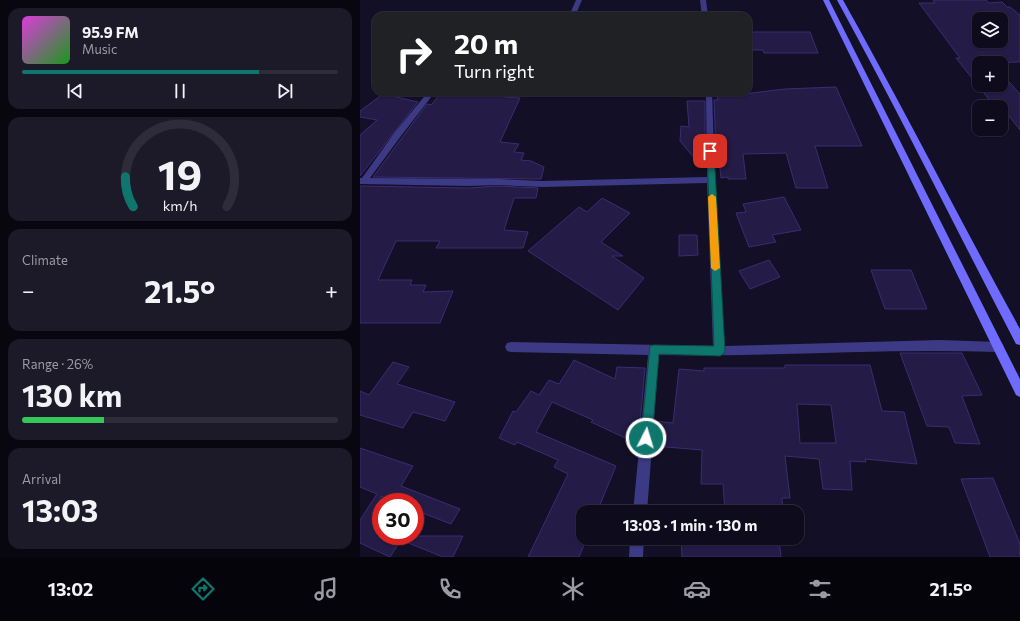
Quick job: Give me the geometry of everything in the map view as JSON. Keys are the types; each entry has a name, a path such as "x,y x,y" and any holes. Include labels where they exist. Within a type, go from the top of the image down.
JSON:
{"main road":[{"path":"826,0 1020,391"},
{"path":"840,0 878,69 948,206 1020,340"}],"street":[{"path":"574,12 579,0"},
{"path":"703,0 704,12"},
{"path":"362,181 429,96"},
{"path":"709,96 711,180 720,351"},
{"path":"362,181 469,183 497,182 542,184 711,180"},
{"path":"511,347 720,351 940,345 998,347"},
{"path":"641,505 654,350"},
{"path":"636,557 637,545"}],"building":[{"path":"933,0 986,0 989,3 1002,2 1020,15 1020,62 1008,62 1008,56 972,56 972,78 956,58 960,58 919,3 935,3"},
{"path":"752,32 810,32 818,53 764,53 763,50 752,50"},
{"path":"1008,81 1020,94 1020,130 1008,115 1008,100 989,100 983,92 1008,92"},
{"path":"836,87 862,146 815,146 828,188 796,188 786,153 743,154 746,179 728,179 728,177 721,178 718,150 716,151 714,100 718,100 717,96 752,96 752,93 785,89"},
{"path":"380,96 392,96 418,102 360,176 360,135 377,120 360,117 360,111"},
{"path":"439,96 506,96 505,97 520,98 500,142 519,144 514,152 524,153 521,160 531,161 544,167 541,179 373,177 427,104 431,105"},
{"path":"687,101 705,101 705,155 694,158 680,141 681,126 689,127"},
{"path":"360,186 469,188 497,186 538,188 536,198 514,198 504,230 528,232 523,248 436,248 440,241 396,241 378,280 412,280 410,285 426,285 423,292 453,291 440,323 360,323"},
{"path":"784,197 801,230 772,235 776,242 749,247 736,213 746,212 743,204"},
{"path":"602,198 630,213 601,242 623,256 612,256 644,278 618,310 528,251 579,207 587,212"},
{"path":"679,235 697,235 698,255 679,256"},
{"path":"769,260 780,277 750,289 739,271"},
{"path":"871,270 911,270 927,309 885,309"},
{"path":"900,353 962,353 982,395 962,396 980,444 955,443 949,427 927,426"},
{"path":"574,360 615,379 617,367 645,368 638,444 591,422 593,420 552,402 536,432 616,466 600,505 576,505 576,545 584,545 579,557 528,557 568,474 554,467 558,460 517,442 515,445 499,438 513,411 516,412 531,391 539,395 549,380 559,384"},
{"path":"393,362 409,367 397,384 455,402 445,421 413,412 403,428 360,415 360,391 369,395"},
{"path":"785,365 870,365 882,411 904,412 917,464 865,459 866,462 850,461 852,490 823,489 819,459 785,456 790,498 782,498 782,505 724,505 723,484 701,484 702,450 654,446 655,421 673,423 679,369 704,371 704,368 785,368","holes":["797,404 831,405 836,443 800,443"]},
{"path":"360,448 413,466 401,486 419,493 375,493 360,487"},
{"path":"993,478 1020,544 1020,557 990,557 961,479"},
{"path":"424,495 460,509 451,524 424,514"},
{"path":"372,502 372,545 398,545 390,557 360,543 360,520"},
{"path":"424,536 463,536 453,557 443,557 413,545 424,545"},
{"path":"681,545 780,545 781,557 682,557"}],"slow traffic":[{"path":"712,197 715,268"}],"route":[{"path":"646,438 654,350 720,351 710,151"}]}
